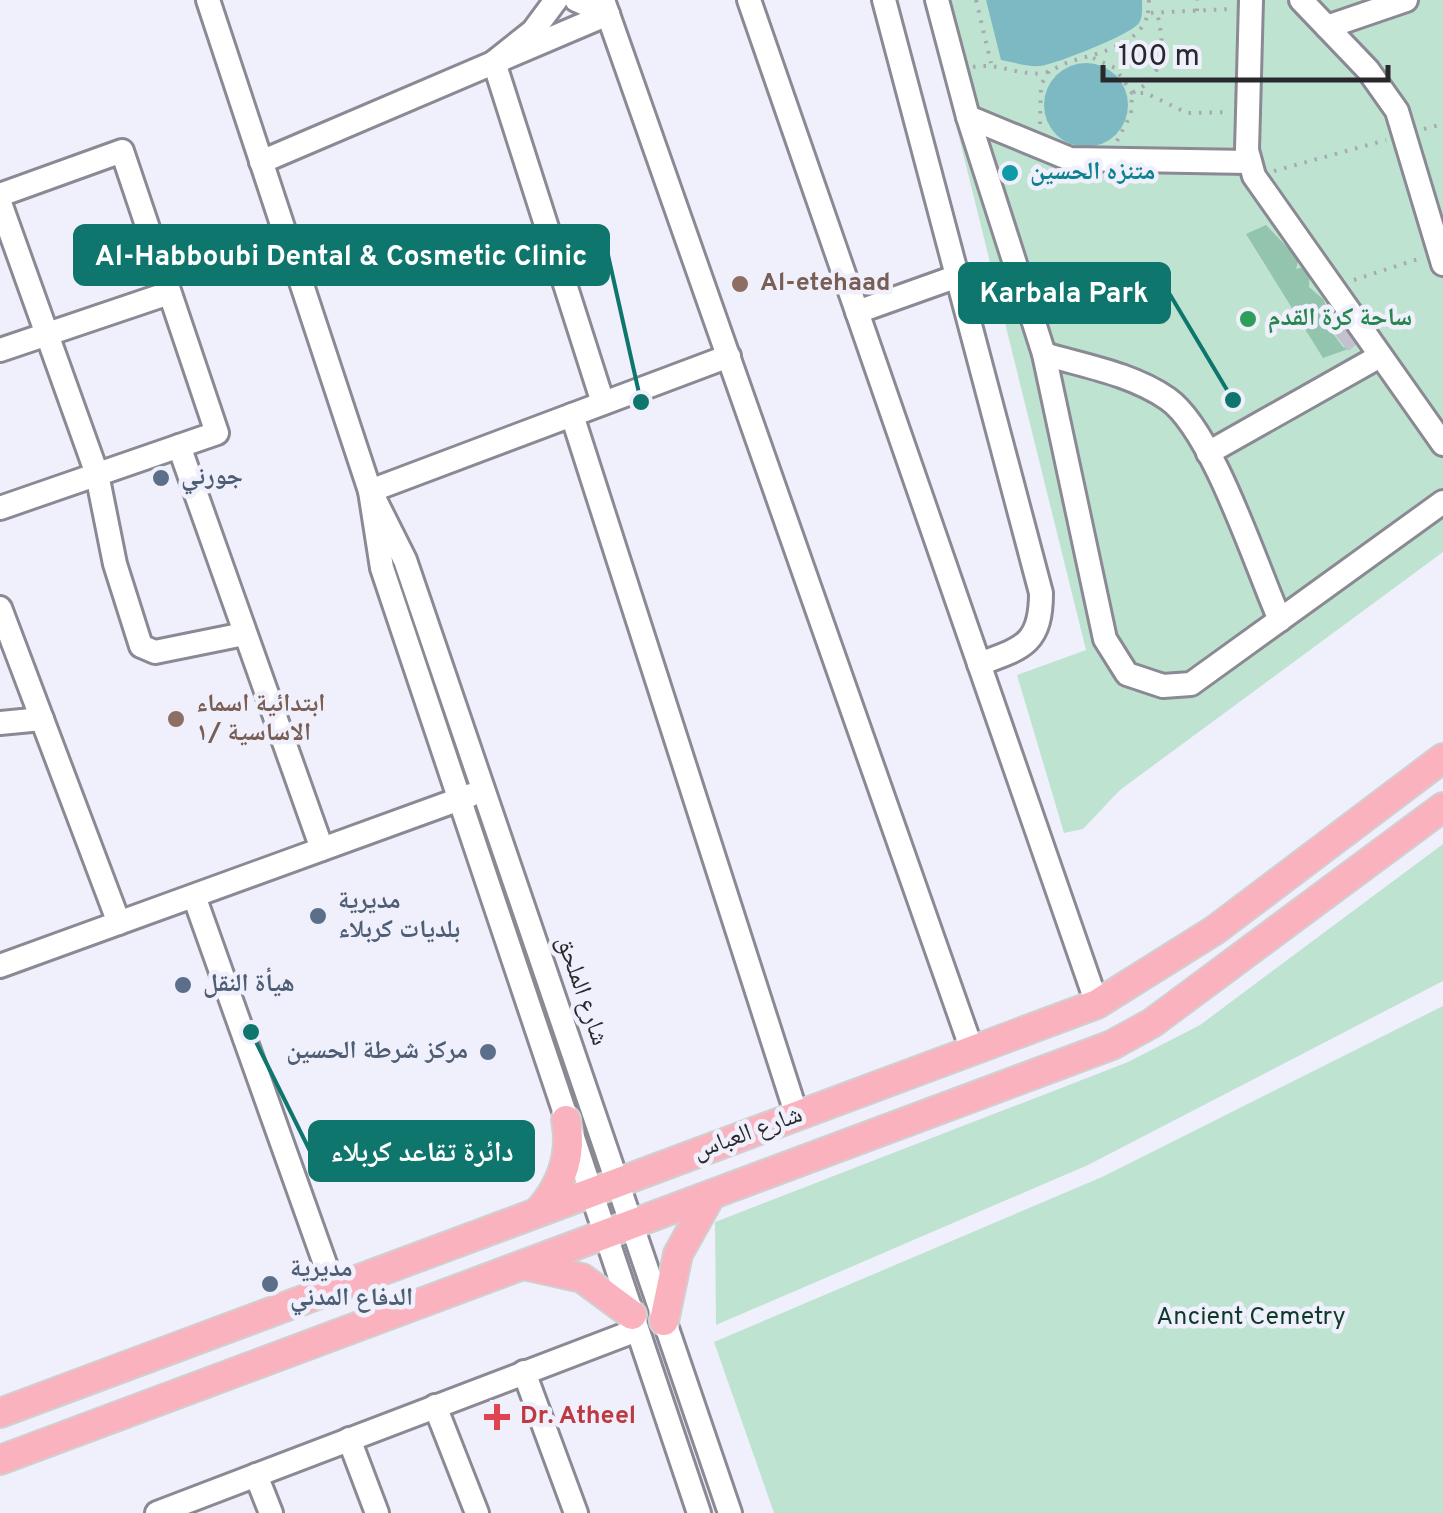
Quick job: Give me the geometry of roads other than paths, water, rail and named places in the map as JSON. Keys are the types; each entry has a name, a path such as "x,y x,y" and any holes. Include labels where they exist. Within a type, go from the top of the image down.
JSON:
{"main road":[{"name":"شارع العباس","path":"0,1413 1098,1004 1215,930 1443,758"},
{"name":"شارع العباس","path":"0,1460 1112,1046 1152,1023 1443,806"},
{"path":"538,1212 561,1176 568,1148 566,1120"},
{"path":"664,1321 678,1254 711,1195"},
{"path":"521,1266 582,1278 634,1323"}],"street":[{"path":"208,0 370,491 728,356"},
{"path":"494,62 533,31 556,0"},
{"path":"576,0 606,7"},
{"path":"749,0 1098,1004"},
{"path":"884,0 1041,593 1038,629 1025,645 979,664"},
{"path":"937,0 968,116 1044,354 1105,639 1127,674 1163,686 1191,684 1443,502"},
{"path":"1301,0 1381,86 1407,134 1442,255"},
{"path":"1327,27 1406,0"},
{"path":"1251,4 1248,162 1264,193 1443,444"},
{"path":"261,162 494,62 606,7"},
{"path":"606,7 972,1050"},
{"path":"494,62 603,403"},
{"path":"968,116 1070,158 1248,162"},
{"path":"0,194 122,151 217,433 0,508"},
{"path":"0,203 98,474 115,564 141,646 156,652 244,634"},
{"path":"857,312 958,276"},
{"path":"0,350 170,293"},
{"path":"1044,354 1129,379 1164,396 1186,417 1208,453 1280,620"},
{"path":"1208,453 1380,356"},
{"path":"572,415 797,1116"},
{"path":"179,446 322,849"},
{"name":"شارع الملحق","path":"370,491 405,560 483,790 618,1230 664,1321 730,1513"},
{"name":"شارع الملحق","path":"370,491 382,568 566,1120 604,1188"},
{"path":"0,608 119,923"},
{"path":"0,722 42,719"},
{"path":"0,966 483,790"},
{"path":"194,896 334,1288"},
{"name":"شارع الملحق","path":"618,1230 634,1323 699,1513"},
{"path":"156,1513 184,1508 256,1475 524,1372 634,1323"},
{"path":"524,1372 576,1513"},
{"path":"436,1406 477,1513"},
{"path":"348,1439 377,1513"},
{"path":"256,1475 271,1513"}],"water":[{"path":"986,0 1142,0 1142,12 1139,23 1108,41 1048,64 1030,66 1001,60"},
{"path":"1086,63 1102,66 1116,75 1125,89 1125,121 1116,135 1102,144 1086,147 1070,144 1056,135 1047,121 1044,105 1047,89 1056,75 1070,66"}],"place":[{"name":"متنزه الحسين","path":"1010,173"},
{"name":"Al-etehaad","path":"740,284"},
{"name":"ساحة كرة القدم","path":"1248,319"},
{"name":"Karbala Park","path":"1233,400"},
{"name":"Al-Habboubi Dental & Cosmetic Clinic","path":"641,402"},
{"name":"جورني","path":"161,478"},
{"name":"ابتدائية اسماء الاساسية /١","path":"176,719"},
{"name":"مديرية بلديات كربلاء","path":"318,916"},
{"name":"هيأة النقل","path":"183,985"},
{"name":"دائرة تقاعد كربلاء","path":"251,1032"},
{"name":"مركز شرطة الحسين","path":"488,1052"},
{"name":"مديرية الدفاع المدني","path":"270,1284"},
{"name":"Dr. Atheel","path":"497,1417"}],"park label":[{"name":"Ancient Cemetry","path":"1251,1318"}]}
